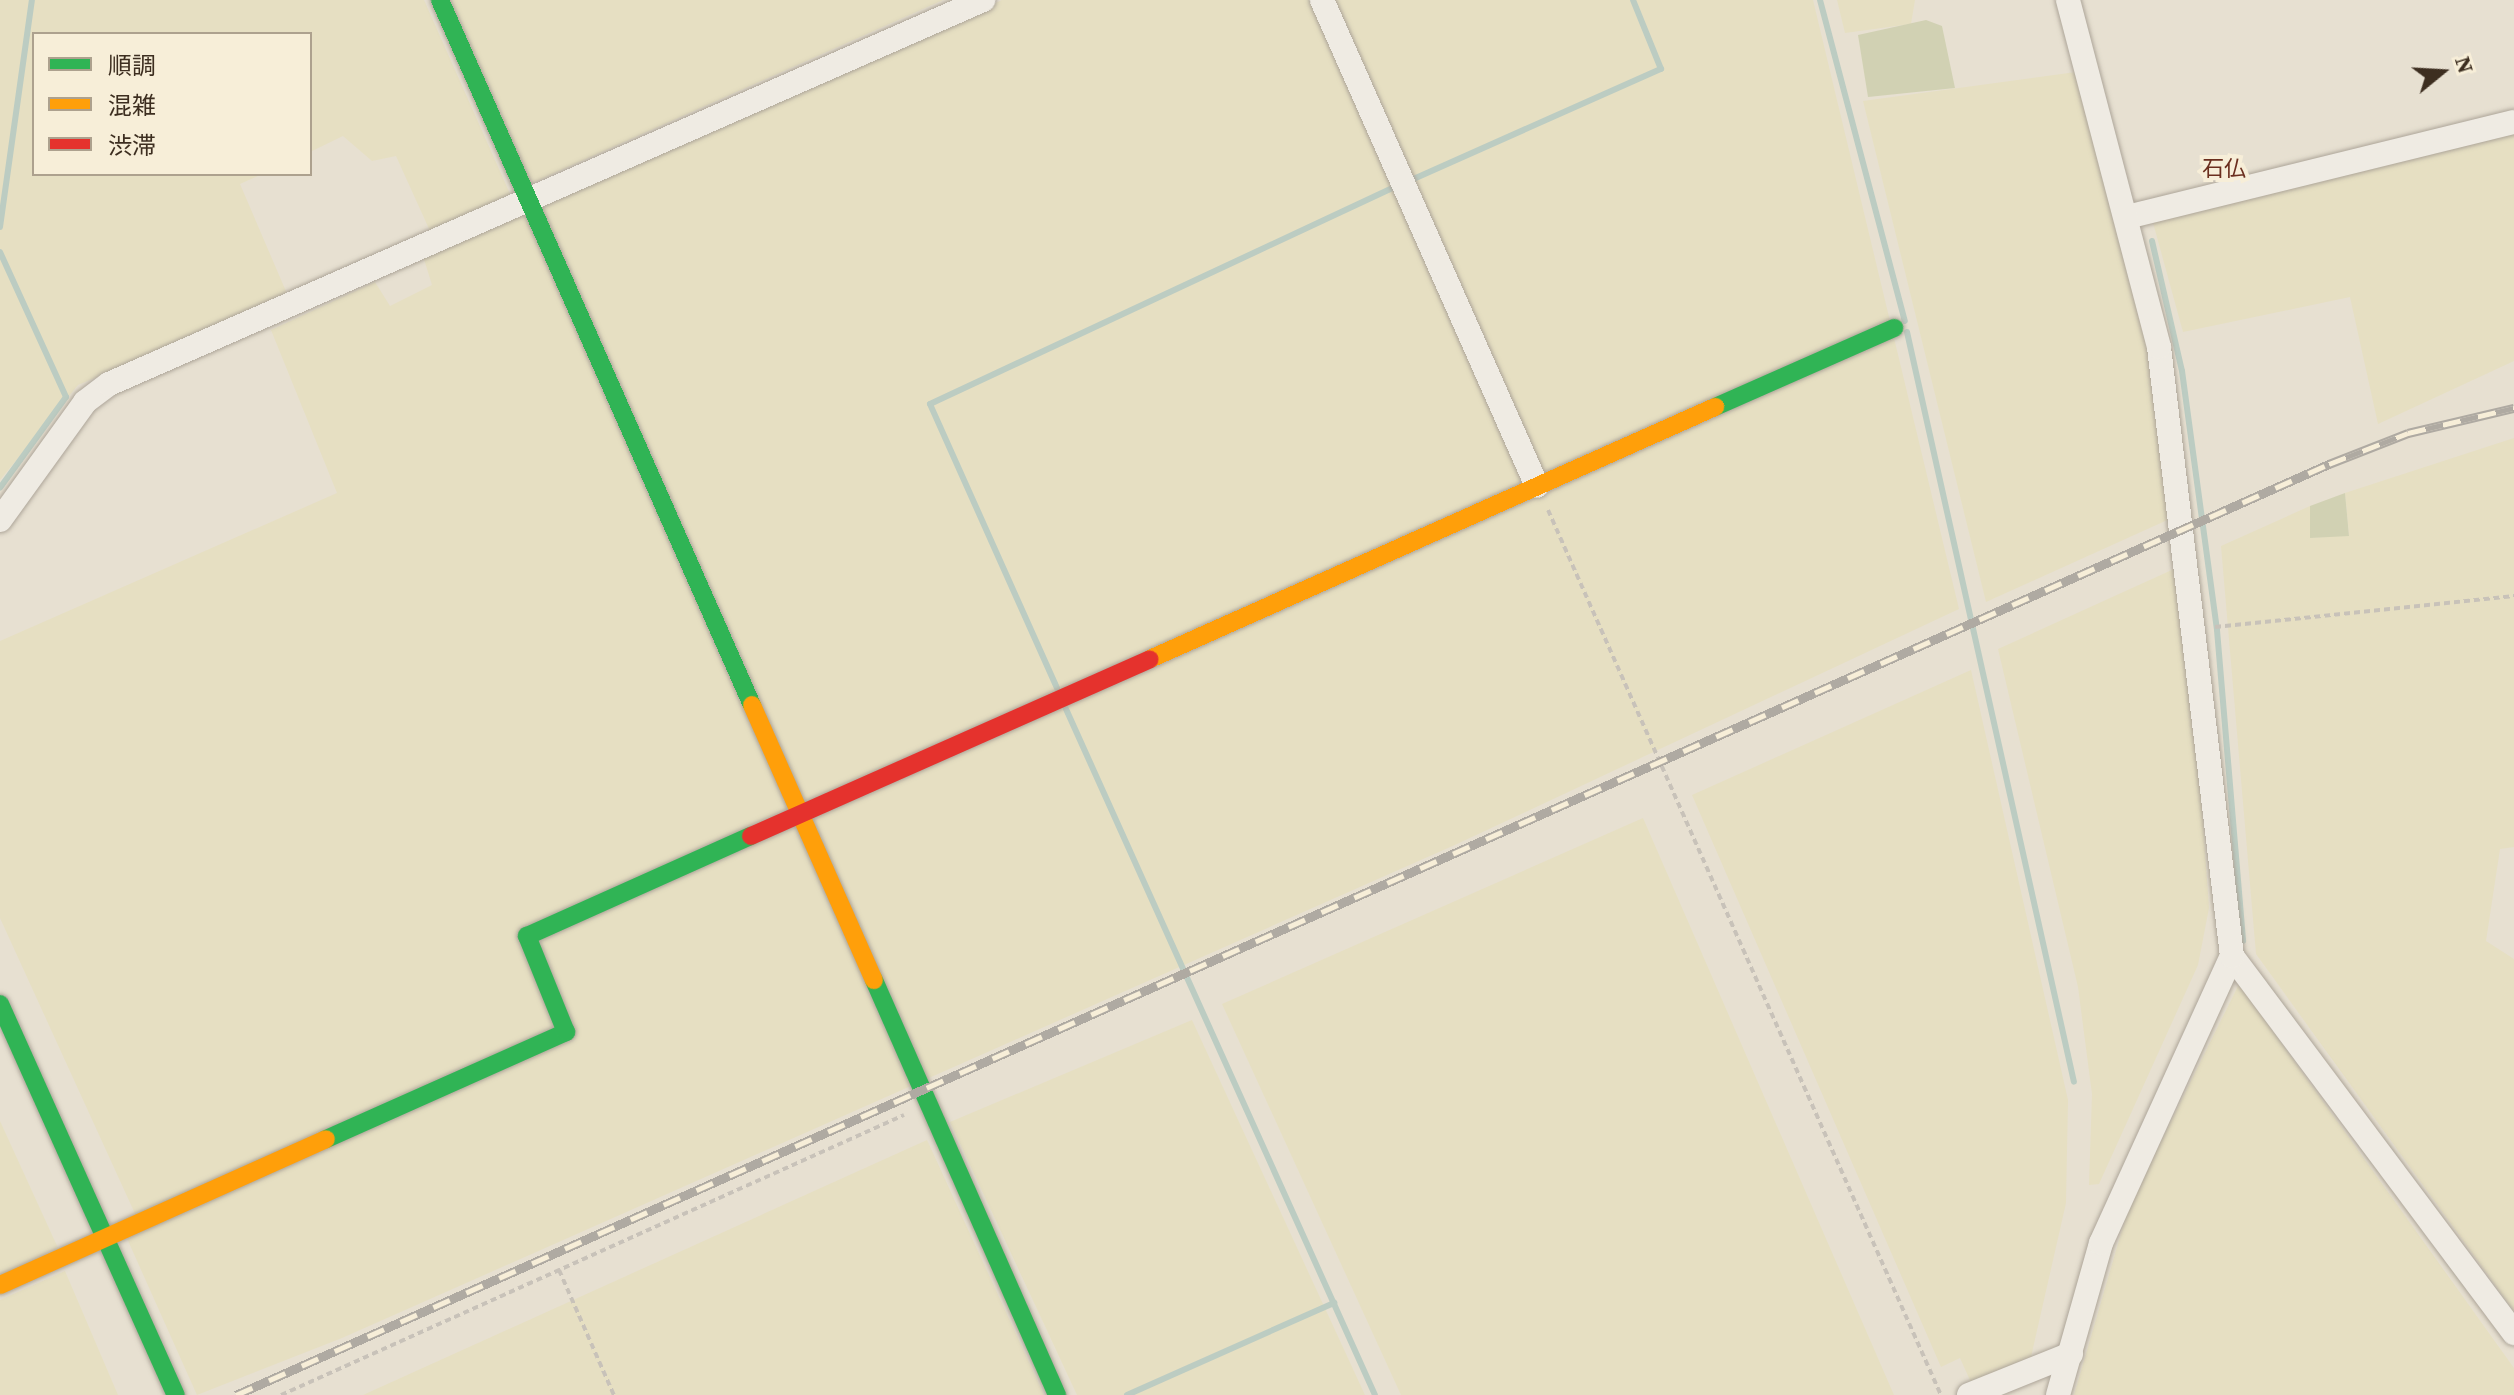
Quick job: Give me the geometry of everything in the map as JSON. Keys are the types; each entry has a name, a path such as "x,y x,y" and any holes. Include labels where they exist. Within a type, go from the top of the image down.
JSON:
{"street":[{"path":"440,0 800,815 932,1103 1057,1395"},
{"path":"0,520 85,402 109,384 983,0"},
{"path":"1322,0 1537,486"},
{"path":"2058,1395 2101,1243 2232,956 2197,629 2159,347 2068,0"},
{"path":"2127,217 2514,122"},
{"path":"0,1285 105,1235 566,1032 527,936 1894,328"},
{"path":"2232,956 2514,1333"},
{"path":"0,1004 176,1395"},
{"path":"1969,1395 2071,1354"}],"path":[{"path":"1537,486 1941,1395"},
{"path":"2197,629 2514,596"},
{"path":"281,1395 932,1103"},
{"path":"559,1270 614,1395"}],"shaded area":[{"path":"0,0 424,0 511,196 430,231 396,156 372,161 343,136 312,151 312,32 32,32 32,176 258,176 240,184 288,296 78,385 0,480"},
{"path":"449,0 943,0 530,184"},
{"path":"1002,0 1813,0 1959,609 1457,844 342,1338 197,1395 125,1234 142,1229 0,918 0,641 337,493 271,330 375,282 390,306 432,285 423,256"},
{"path":"1837,0 1915,0 1911,24 1845,33"},
{"path":"2076,72 2149,346 2174,517 1986,602 1863,101"},
{"path":"2514,132 2514,361 2378,424 2350,297 2183,332 2152,219"},
{"path":"2514,438 2514,847 2500,849 2486,941 2514,959 2514,1311 2256,954 2221,546 2310,506 2310,538 2349,535 2345,493"},
{"path":"2185,564 2209,908 2198,965 2099,1184 2089,1185 2092,1094 2078,987 1998,649"},
{"path":"1971,670 2068,1100 2066,1203 2031,1357 1973,1387 1960,1358 1941,1367 1692,795"},
{"path":"1643,818 1894,1395 1401,1395 1222,1004"},
{"path":"2239,984 2514,1368 2514,1395 2074,1395 2129,1206"},
{"path":"1192,1020 1365,1395 1077,1395 950,1122"},
{"path":"0,1121 58,1248 0,1276"},
{"path":"927,1140 1044,1395 363,1395"},
{"path":"65,1271 118,1395 0,1395 0,1300"}],"green space":[{"path":"1926,20 1942,26 1955,88 1868,97 1858,35"},
{"path":"2345,493 2349,536 2310,538 2310,506"}],"waterway":[{"path":"0,227 32,0"},
{"path":"1409,181 1661,69 1633,0"},
{"path":"1820,0 1905,321"},
{"path":"1057,688 930,404 1399,185"},
{"path":"2152,241 2182,371 2217,630 2243,941"},
{"path":"0,252 66,397 0,488"},
{"path":"1907,332 2074,1082"},
{"path":"1066,709 1375,1395"},
{"path":"1127,1395 1334,1303"}],"railway":[{"path":"236,1395 2329,464 2408,433 2514,408"}],"traffic: fast":[{"path":"440,0 752,705"},
{"path":"1715,407 1894,328"},
{"path":"326,1139 566,1032 527,936 751,836"},
{"path":"874,980 1057,1395"},
{"path":"0,1004 176,1395"}],"traffic: slow":[{"path":"1150,659 1715,407"},
{"path":"752,705 874,980"},
{"path":"0,1285 326,1139"}],"traffic: jam":[{"path":"751,836 1150,659"}],"district":[{"name":"石仏","path":"2224,169"}]}
